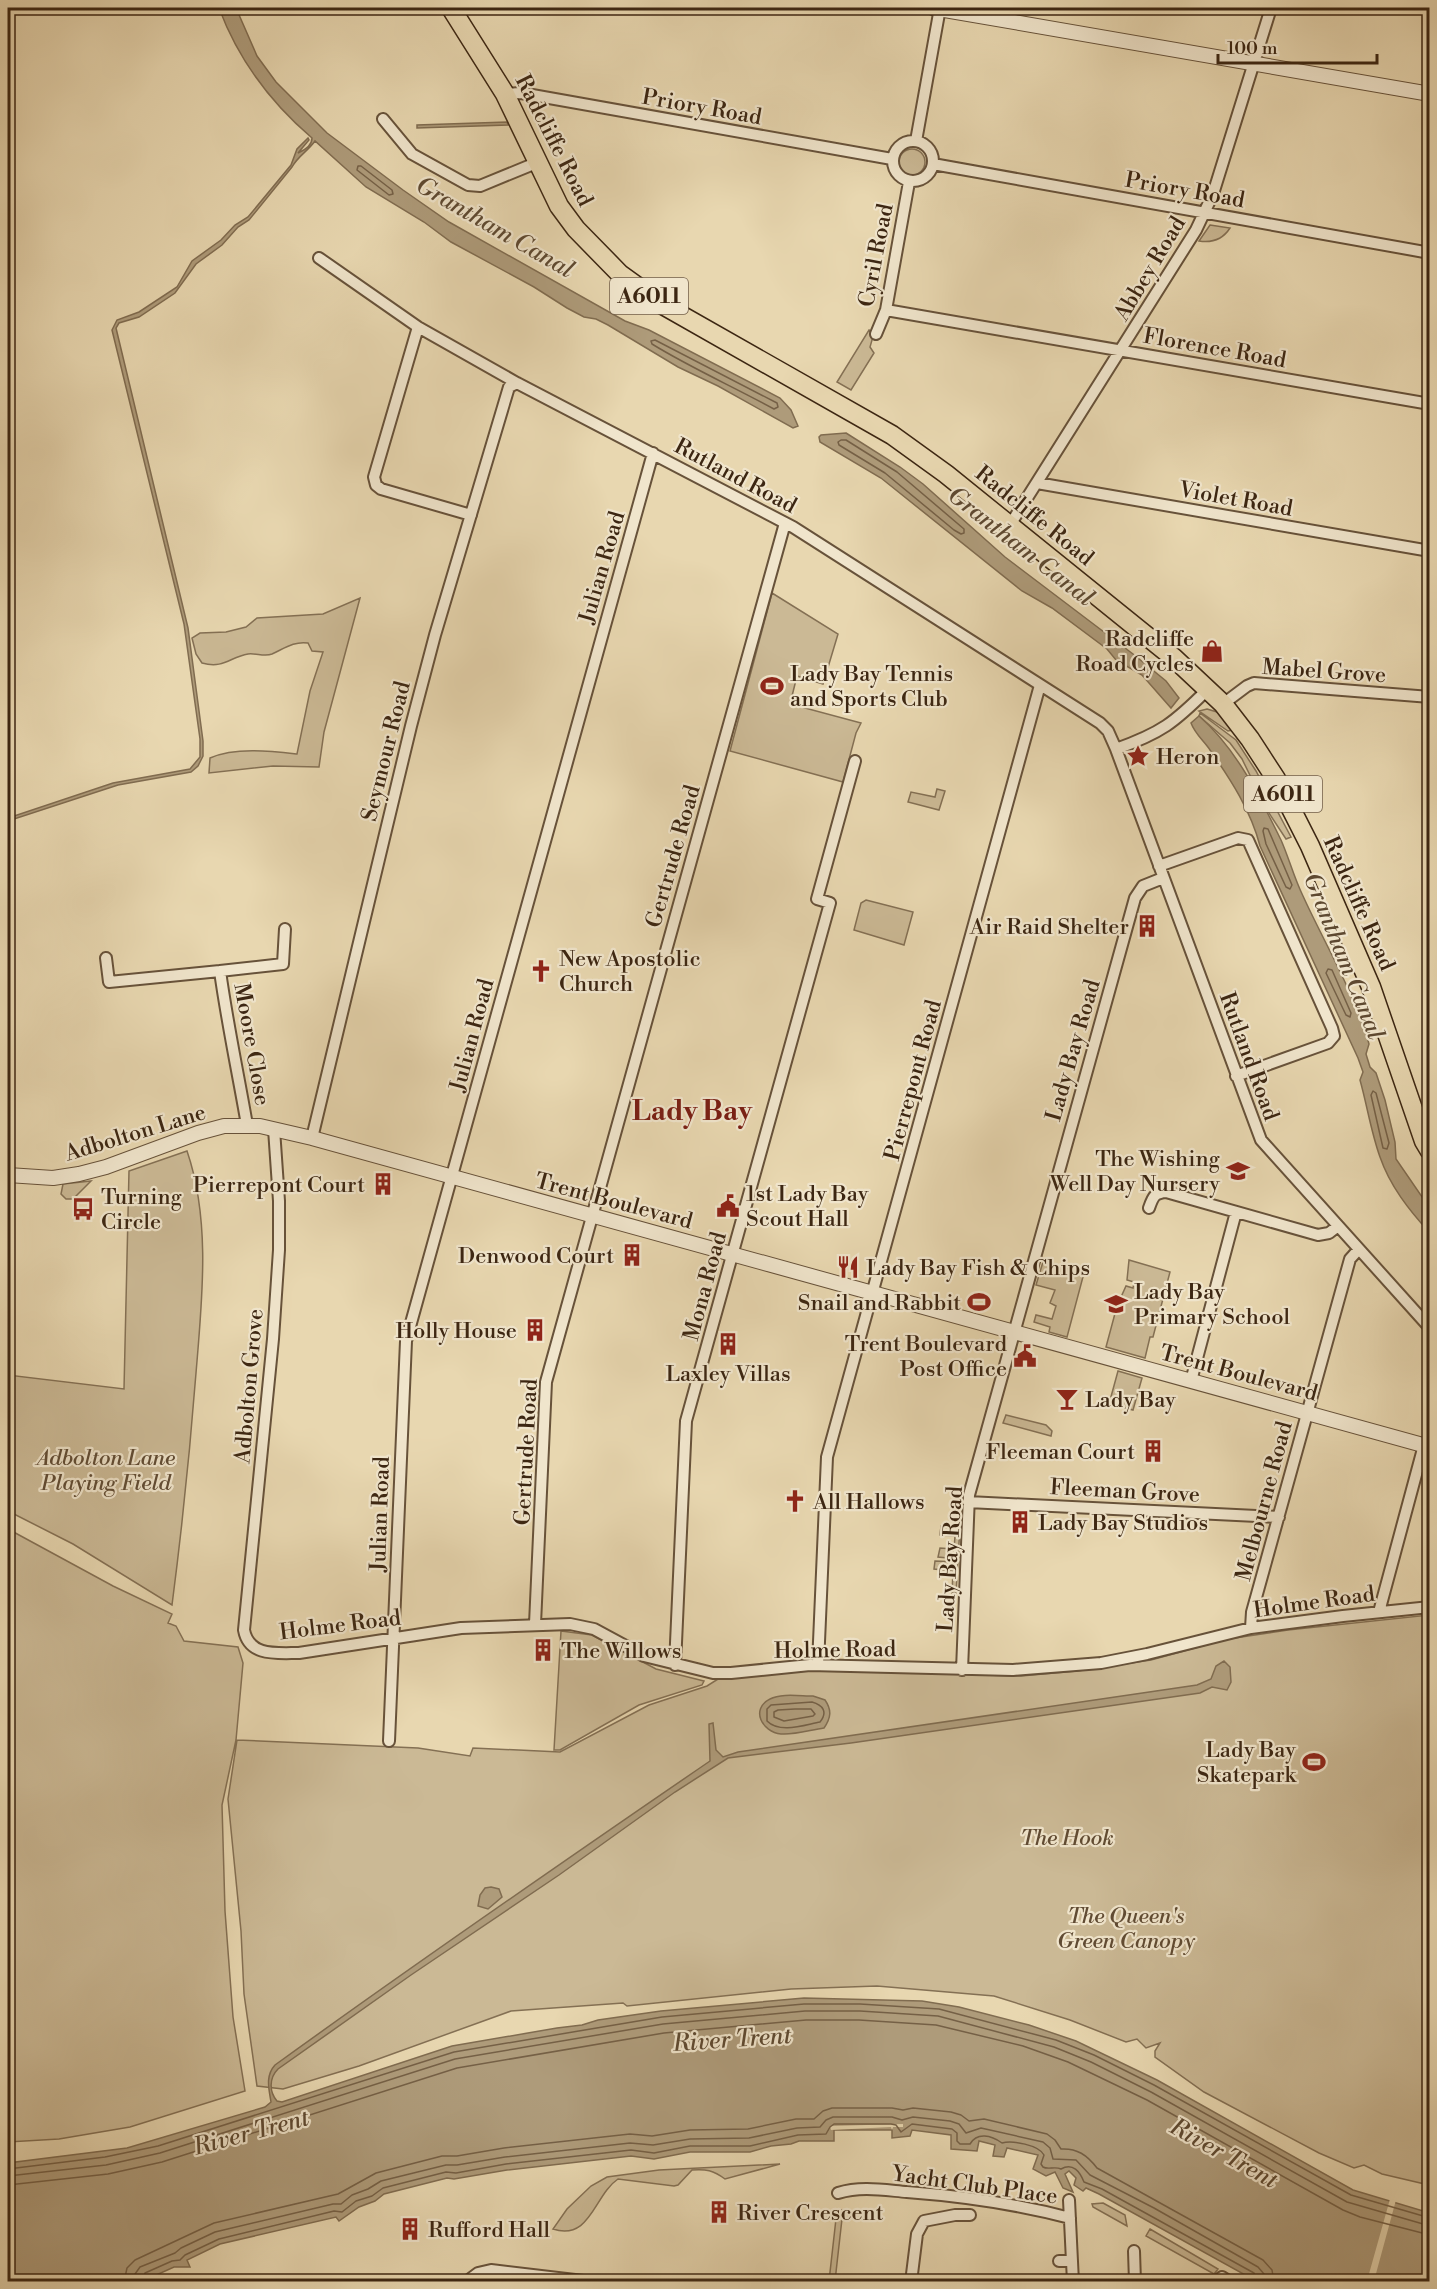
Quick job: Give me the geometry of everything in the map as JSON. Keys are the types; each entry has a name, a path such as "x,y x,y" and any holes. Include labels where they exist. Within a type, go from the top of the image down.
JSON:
{"highway":[{"name":"Radcliffe Road","path":"442,8 471,38"},
{"name":"Radcliffe Road","path":"451,8 505,94 550,192 576,229 620,274 663,306 892,435 946,474 1174,658 1223,704 1250,739 1276,779 1310,846 1371,987 1428,1143"}],"street":[{"path":"916,141 938,8 1430,94"},
{"name":"Abbey Road","path":"1010,525 1196,230 1213,194 1271,8"},
{"name":"Priory Road","path":"505,94 521,93 892,159"},
{"path":"383,118 412,154 468,185 480,186 536,163"},
{"path":"916,141 929,149 933,164 931,171 922,180 909,182 898,176 892,159 900,145 916,141"},
{"name":"Priory Road","path":"933,164 1430,253"},
{"name":"Cyril Road","path":"876,334 886,310 909,182"},
{"name":"Rutland Road","path":"320,258 418,327 517,382 785,523 1100,723 1108,731 1116,749 1261,1140 1430,1328"},
{"name":"Florence Road","path":"886,310 1430,404"},
{"path":"418,327 374,477 376,485 381,489 471,515"},
{"name":"Seymour Road","path":"312,1138 411,726 509,387 517,382"},
{"name":"Julian Road","path":"388,1740 406,1341 653,453"},
{"name":"Violet Road","path":"1036,483 1430,551"},
{"name":"Gertrude Road","path":"536,1624 546,1382 785,523"},
{"name":"Mabel Grove","path":"1223,704 1254,683 1430,697"},
{"name":"Pierrepont Road","path":"818,1665 827,1456 1040,685"},
{"path":"1116,749 1158,733 1178,719 1208,689"},
{"name":"Mona Road","path":"675,1665 686,1421 830,903 817,899 855,761"},
{"path":"1159,866 1238,838 1248,840 1332,1028 1334,1036 1328,1044 1236,1076"},
{"name":"Lady Bay Road","path":"962,1670 970,1488 1135,898 1143,886 1163,878"},
{"name":"Moore Close","path":"106,958 109,982 283,964 285,929"},
{"name":"Moore Close","path":"220,971 226,1020 233,1041 247,1125"},
{"name":"Adbolton Lane","path":"8,1175 53,1178 79,1174 106,1167 198,1133 224,1126 247,1125 274,1129"},
{"name":"Trent Boulevard","path":"274,1129 1427,1446"},
{"name":"Adbolton Grove","path":"250,1644 244,1630 273,1339 279,1250 279,1201 274,1129"},
{"path":"1149,1208 1153,1197 1158,1192 1166,1192 1318,1235 1329,1233 1338,1226"},
{"path":"1191,1381 1236,1212"},
{"name":"Melbourne Road","path":"1251,1629 1252,1612 1350,1259 1359,1249"},
{"path":"1379,1612 1427,1446"},
{"name":"Fleeman Grove","path":"968,1502 1279,1517"},
{"name":"Holme Road","path":"250,1644 264,1651 299,1653 461,1628 570,1624 594,1629 644,1656 713,1673 818,1665 1013,1670 1101,1663 1251,1629 1430,1607"},
{"name":"Yacht Club Place","path":"838,2193 854,2188 921,2191 1070,2218"},
{"path":"1069,2200 1073,2282"},
{"path":"911,2282 917,2234 924,2221 932,2218 970,2216"},
{"path":"1134,2251 1135,2282"},
{"path":"1059,2261 1072,2260"},
{"path":"466,2282 478,2273 495,2270 592,2282"},
{"path":"1215,2282 1222,2277 1230,2282"}],"green space":[{"path":"912,149 921,153 925,162 921,171 912,175 903,171 899,162 903,153"},
{"path":"1210,225 1230,228 1217,239 1199,241"},
{"path":"869,330 874,333 870,347 874,353 851,390 837,382"},
{"name":"Lady Bay Tennis and Sports Club","path":"772,593 838,634 823,684 797,676 790,704 861,723 856,733 843,782 730,751"},
{"path":"360,598 324,732 319,767 273,766 209,773 210,758 230,752 297,754 310,691 323,652 312,651 308,643 298,643 269,655 242,655 216,665 202,663 196,654 192,638 200,633 226,632 246,627 257,618 323,614"},
{"path":"1207,709 1217,712 1233,730 1228,731 1199,711"},
{"path":"1200,713 1236,740 1256,771 1291,837 1286,839 1267,810 1242,759 1230,743 1199,716"},
{"path":"937,789 945,791 939,810 908,802 911,792 935,797"},
{"path":"866,900 913,912 904,945 854,930 861,903"},
{"name":"Adbolton Lane Playing Field","path":"187,1151 195,1178 199,1205 203,1261 188,1460 172,1605 73,1544 8,1511 8,1375 124,1389 129,1171"},
{"path":"91,1181 73,1199 66,1199 61,1194 63,1184"},
{"path":"1129,1260 1170,1272 1153,1337 1150,1337 1145,1358 1106,1347 1117,1306 1126,1286 1133,1288 1134,1282 1127,1280"},
{"path":"1043,1262 1084,1273 1067,1337 1049,1332 1050,1327 1034,1322 1036,1315 1052,1319 1056,1306 1050,1303 1055,1290 1036,1285"},
{"path":"1118,1371 1142,1378 1133,1410 1109,1404"},
{"path":"1006,1415 1046,1425 1052,1431 1051,1436 1003,1423"},
{"path":"941,1526 960,1527 958,1559 938,1557 940,1548 954,1549 955,1536 940,1535"},
{"path":"8,1529 113,1586 172,1614 168,1623 176,1626 184,1641 238,1647 243,1663 236,1740 222,1805 225,1911 233,2017 245,2091 130,2127 59,2139 8,2142 8,1675 11,1672 8,1665"},
{"path":"935,1561 958,1562 956,1593 952,1593 953,1571 934,1569"},
{"name":"The Hook","path":"1429,1615 1429,2185 1382,2174 1364,2165 1354,2168 1319,2153 1204,2092 1155,2057 1155,2051 1160,2043 1146,2048 1137,2039 1126,2042 1070,2020 994,1996 877,1986 791,1989 627,2006 623,2003 511,2011 359,2066 283,2089 257,2086 244,1994 241,1931 228,1799 237,1740 418,1748 470,1756 473,1748 560,1752 649,1705 707,1686 718,1679 817,1670 1021,1676 1077,1671 1151,1660 1228,1639 1288,1630"},
{"path":"561,1631 592,1635 656,1669 704,1681 702,1685 639,1705 560,1750 554,1750"},
{"path":"780,2164 725,2179 709,2171 692,2170 678,2185 674,2186 618,2179 603,2195 584,2223 566,2231 553,2229 567,2209 591,2186 607,2177 659,2170"},
{"path":"1103,2203 1125,2215 1127,2226 1093,2207 1092,2204"},
{"path":"837,2210 843,2210 835,2281 829,2281"},
{"path":"1150,2229 1218,2269 1214,2274 1146,2236"}],"water":[{"name":"Grantham Canal","path":"219,8 236,8 257,56 276,82 327,133 403,190 449,222 625,321 649,330 780,398 791,410 798,426 793,428 718,386 678,367 608,325 596,319 584,317 567,308 534,287 451,242 424,222 366,187 315,141 249,220 238,227 222,245 196,264 175,293 139,317 119,323 116,328 188,628 203,756 198,766 191,772 118,785 8,821 8,818 113,783 190,769 200,757 200,739 184,624 112,330 117,320 139,312 177,287 192,261 248,217 291,165 297,149 308,138 309,140 298,153 303,151 312,141 312,138 282,110 257,79 236,45"},
{"path":"507,122 508,125 417,128 417,125"},
{"name":"Grantham Canal","path":"846,433 923,484 1005,557 1166,681 1179,698 1171,708 1142,675 1116,660 1107,649 1052,608 1022,591 881,478 820,442 821,435"},
{"name":"Grantham Canal","path":"1199,716 1236,758 1256,790 1353,1000 1369,1044 1366,1054 1370,1067 1376,1073 1385,1100 1395,1142 1396,1159 1429,1207 1429,1232 1401,1197 1384,1168 1360,1080 1363,1072 1358,1058 1260,846 1246,808 1191,723"},
{"name":"River Trent","path":"1224,1661 1230,1667 1231,1682 1227,1690 1212,1687 1200,1693 851,1743 728,1758 675,1792 278,2069 271,2085 273,2093 277,2101 282,2102 452,2046 661,2011 804,1998 922,2001 959,2007 1029,2025 1076,2041 1157,2080 1353,2190 1430,2213 1429,2281 1256,2281 1099,2194 1086,2188 1083,2191 1074,2185 1076,2178 1069,2171 1065,2174 1073,2192 1063,2188 1055,2172 1046,2176 1033,2169 1038,2155 1007,2148 1004,2157 993,2156 995,2145 979,2141 977,2151 951,2149 951,2135 912,2130 910,2136 892,2138 892,2130 834,2130 834,2141 799,2141 750,2152 690,2152 654,2159 631,2156 507,2170 454,2179 447,2178 384,2194 339,2221 336,2217 220,2244 187,2260 190,2267 174,2267 143,2281 8,2282 8,2163 127,2148 265,2107 271,2102 269,2078 275,2065 710,1761 709,1724 713,1723 716,1750 723,1757 738,1752 1197,1685 1211,1679 1216,1666"},
{"path":"813,1696 825,1700 829,1707 829,1717 824,1728 781,1734 768,1729 761,1720 761,1708 764,1703 774,1697"},
{"path":"485,1888 499,1889 502,1897 488,1909 478,1906 480,1895"}],"pier":[{"path":"903,2124 903,2127 893,2127 892,2130 891,2127 831,2130 830,2126"},
{"path":"1390,2199 1396,2200 1374,2281 1367,2281"}],"place":[{"name":"Radcliffe Road Cycles","path":"1212,651"},
{"name":"Lady Bay Tennis and Sports Club","path":"772,686"},
{"name":"Heron","path":"1138,756"},
{"name":"Air Raid Shelter","path":"1147,926"},
{"name":"New Apostolic Church","path":"541,971"},
{"name":"The Wishing Well Day Nursery","path":"1238,1171"},
{"name":"Pierrepont Court","path":"383,1184"},
{"name":"1st Lady Bay Scout Hall","path":"728,1206"},
{"name":"Turning Circle","path":"83,1209"},
{"name":"Denwood Court","path":"632,1255"},
{"name":"Lady Bay Fish & Chips","path":"848,1267"},
{"name":"Snail and Rabbit","path":"979,1302"},
{"name":"Lady Bay Primary School","path":"1116,1304"},
{"name":"Holly House","path":"535,1330"},
{"name":"Laxley Villas","path":"728,1344"},
{"name":"Trent Boulevard Post Office","path":"1025,1356"},
{"name":"Lady Bay","path":"1067,1399"},
{"name":"Fleeman Court","path":"1153,1451"},
{"name":"All Hallows","path":"795,1501"},
{"name":"Lady Bay Studios","path":"1020,1522"},
{"name":"The Willows","path":"543,1650"},
{"name":"Lady Bay Skatepark","path":"1314,1762"},
{"name":"River Crescent","path":"719,2212"},
{"name":"Rufford Hall","path":"410,2229"}],"district":[{"name":"Lady Bay","path":"692,1110"}],"park label":[{"name":"The Queen's Green Canopy","path":"1126,1928"}]}
